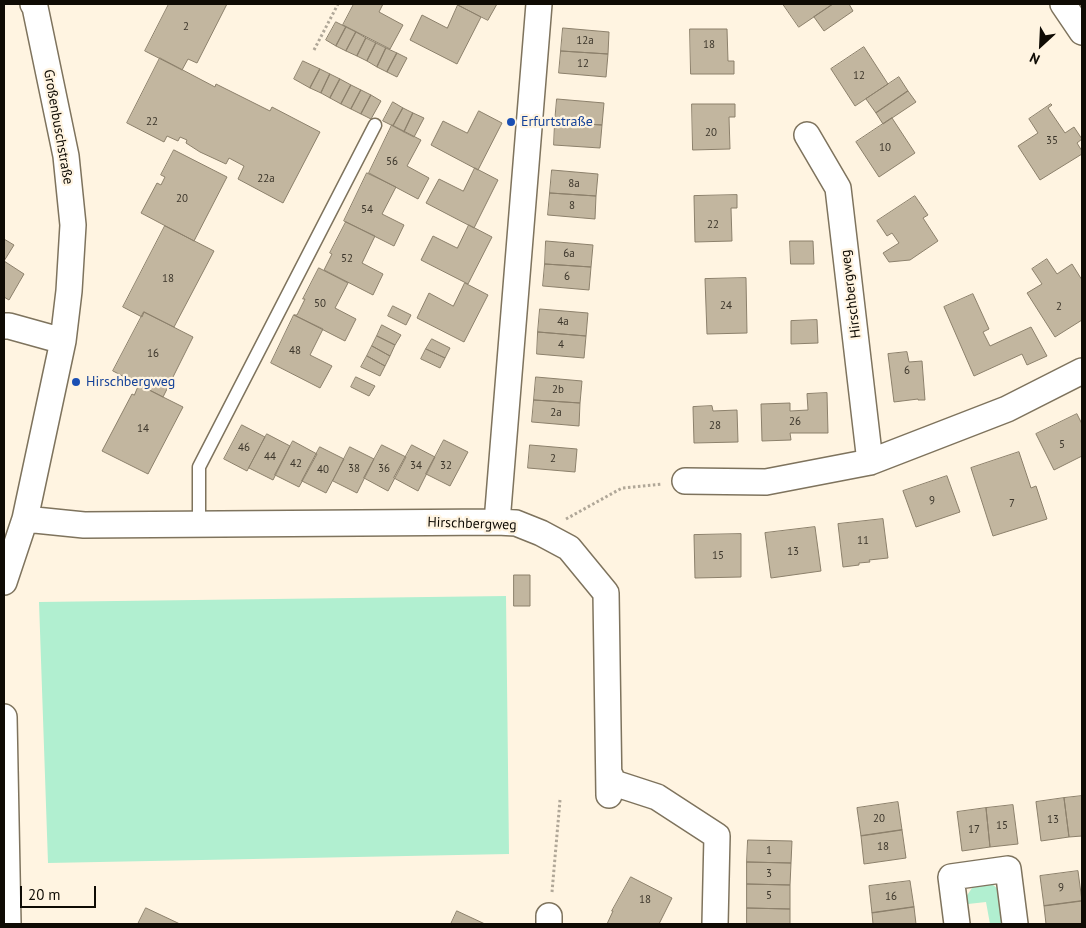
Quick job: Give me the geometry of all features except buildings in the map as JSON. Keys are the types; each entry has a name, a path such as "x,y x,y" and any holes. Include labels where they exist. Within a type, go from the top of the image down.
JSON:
{"street":[{"path":"497,522 539,4"},
{"path":"1063,4 1082,32"},
{"name":"Großenbuschstraße","path":"4,582 25,519 63,341 69,291 73,225 66,156 36,5"},
{"name":"Hirschbergweg","path":"807,135 838,188 870,462"},
{"path":"4,326 63,341"},
{"path":"685,481 766,482 870,462 1007,409 1082,371"},
{"name":"Hirschbergweg","path":"25,519 84,526 516,523 541,533 568,548 606,593 609,785 614,783 657,797 717,836 716,924"},
{"path":"4,717 8,924"},
{"path":"957,924 951,877 1008,869 1015,924"}],"lane":[{"path":"199,524 199,467 375,125"}],"path":[{"path":"314,50 338,4"},
{"path":"541,533 622,488 685,481"},
{"path":"549,920 560,800"}],"green space":[{"path":"506,596 509,854 48,863 39,602"},
{"path":"987,882 998,889 1001,894 1008,924 990,924 986,902 968,904 966,897 974,885"}],"place":[{"name":"Erfurtstraße","path":"511,122"},
{"name":"Hirschbergweg","path":"76,382"}]}
